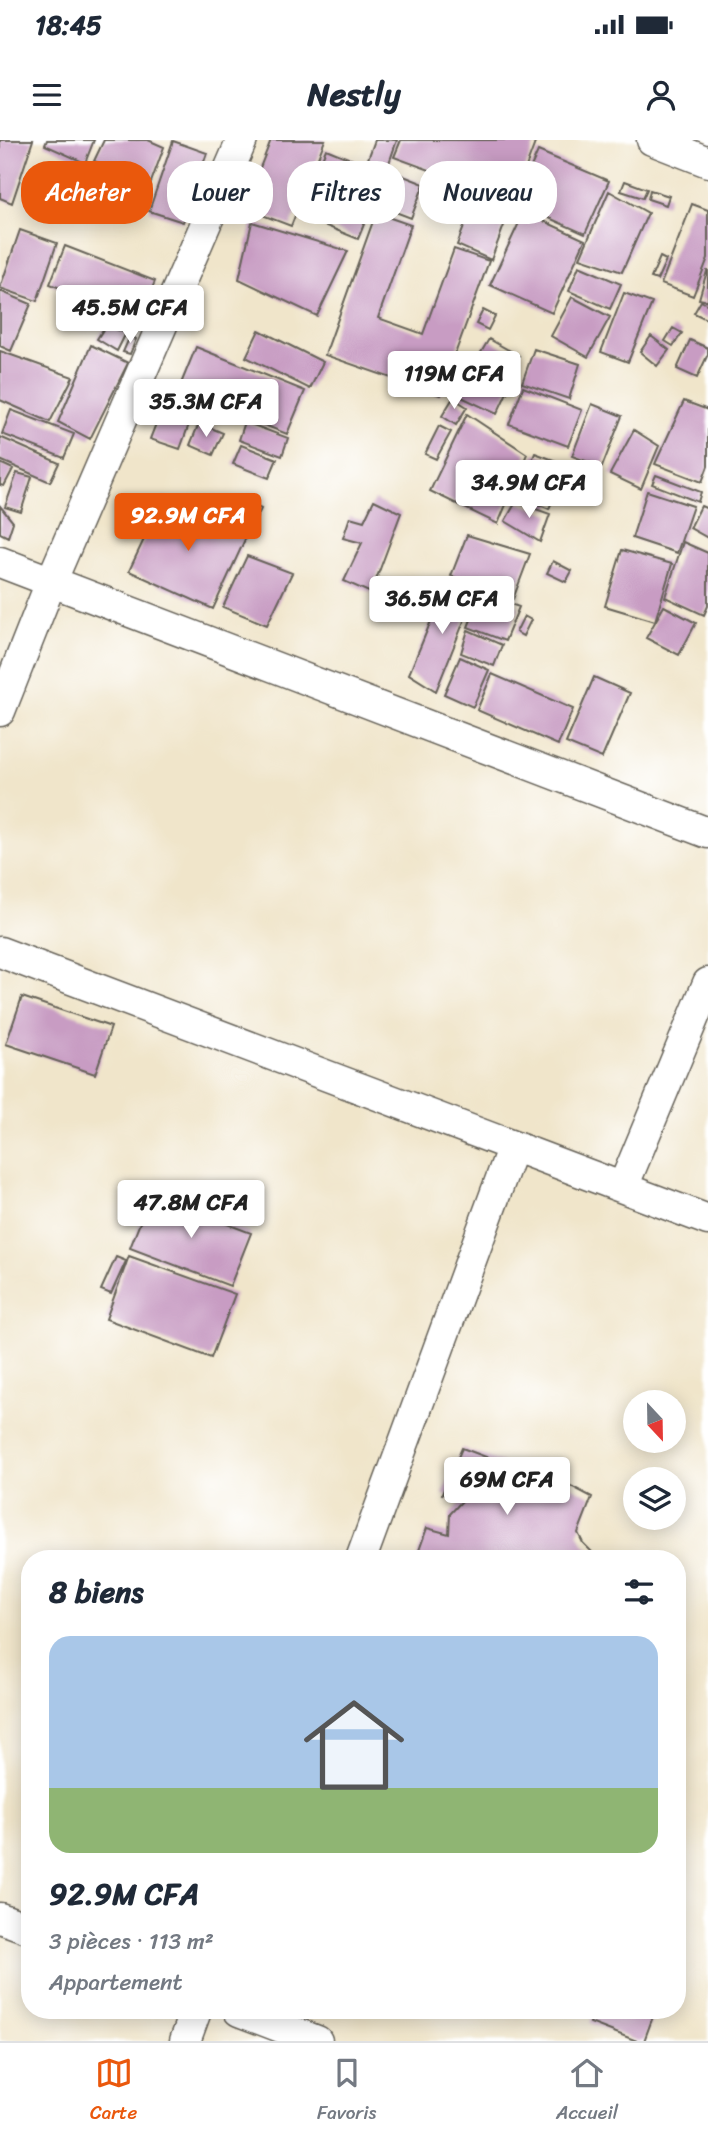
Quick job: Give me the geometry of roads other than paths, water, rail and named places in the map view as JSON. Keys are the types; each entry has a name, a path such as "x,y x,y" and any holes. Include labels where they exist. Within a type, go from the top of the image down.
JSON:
{"street":[{"path":"0,711 51,582 242,140"},
{"path":"652,140 708,162"},
{"path":"0,562 708,833"},
{"path":"0,952 708,1220"},
{"path":"623,1187 708,983"},
{"path":"364,1550 513,1146"},
{"path":"0,1918 21,1926"},
{"path":"185,2041 193,2019"},
{"path":"260,2019 317,2041"}]}
